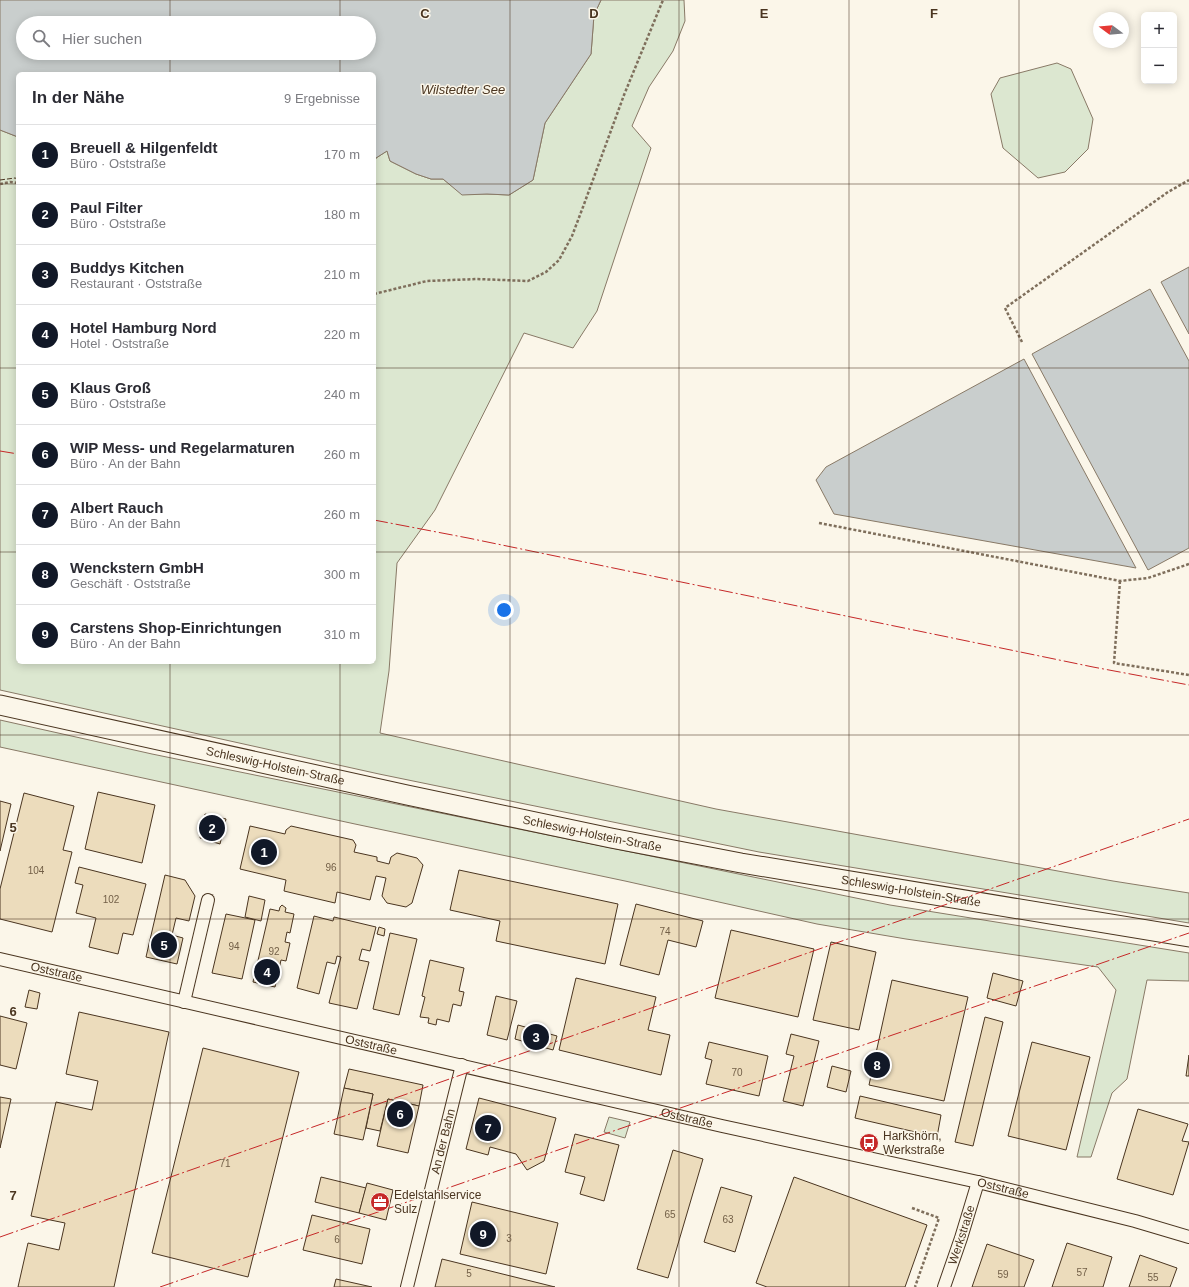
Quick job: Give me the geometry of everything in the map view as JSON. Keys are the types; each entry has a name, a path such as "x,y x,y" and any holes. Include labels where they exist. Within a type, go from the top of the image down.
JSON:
{"main road":[{"name":"Schleswig-Holstein-Straße","path":"0,705 407,795 611,838 749,864 1189,937"}],"street":[{"path":"184,1002 208,900"},
{"name":"Oststraße","path":"0,959 722,1126 978,1182 1135,1221 1189,1237"},
{"name":"An der Bahn","path":"407,1287 462,1065"},
{"name":"Werkstraße","path":"944,1287 978,1182"}],"path":[{"path":"376,294 427,281 477,279 528,281 546,272 559,260 572,236 624,95 663,0"},
{"path":"1022,342 1005,308 1168,192 1189,180"},
{"path":"0,184 10,182 16,183"},
{"path":"819,523 1120,581 1148,578 1189,564"},
{"path":"1120,581 1114,663 1189,676"},
{"path":"912,1208 939,1218 915,1287"}],"green space":[{"path":"601,0 684,0 685,21 673,51 649,87 632,126 651,148 597,311 573,348 524,333 435,510 397,563 389,671 380,733 716,809 1113,881 1189,893 1189,923 759,852 379,774 0,690 0,130 16,136 16,664 376,664 376,158 387,151 390,161 416,174 431,179 443,179 462,194 509,195 533,180 545,123 591,54 594,15"},
{"path":"1057,63 1071,69 1093,119 1088,149 1065,172 1038,178 1003,148 991,94 1000,78"},
{"path":"0,720 152,754 890,905 1189,953 1189,981 1147,980 1127,1079 1112,1093 1091,1157 1077,1157 1116,990 1098,967 906,939 817,924 625,881 0,747"},
{"path":"609,1117 630,1122 625,1138 604,1132"}],"water":[{"name":"Wilstedter See","path":"0,0 601,0 594,15 591,54 545,123 533,180 509,195 462,195 443,179 431,179 416,174 390,161 387,151 376,158 376,72 16,72 16,136 0,130"},
{"path":"1189,267 1189,334 1161,282"},
{"path":"1150,289 1189,361 1189,548 1148,570 1032,354"},
{"path":"1024,359 1136,568 834,514 816,480 826,467"}],"building":[{"path":"98,792 155,805 142,863 85,849"},
{"path":"24,793 74,806 63,850 72,852 52,932 0,919 0,889"},
{"path":"0,801 11,804 0,851"},
{"path":"205,814 226,819 220,844 200,838"},
{"path":"250,826 285,834 286,830 291,826 353,840 356,845 354,852 377,857 377,861 389,864 391,857 397,853 417,858 423,865 412,903 406,907 387,903 382,896 386,878 376,876 370,900 337,892 335,903 284,891 286,880 240,869"},
{"path":"79,867 146,884 133,935 123,933 118,954 89,947 96,918 76,913 83,885 75,883"},
{"path":"459,870 618,904 605,964 496,941 500,921 450,910"},
{"path":"165,875 185,880 195,896 189,921 176,918 172,935 183,938 177,964 146,957"},
{"path":"249,896 265,900 261,921 245,917"},
{"path":"636,904 703,921 696,947 668,940 659,975 620,965"},
{"path":"282,905 286,908 285,912 294,914 290,933 287,932 285,942 290,943 286,961 281,960 275,987 253,982 270,909 279,911"},
{"path":"226,914 255,920 242,979 212,973"},
{"path":"314,916 333,921 334,917 376,927 370,951 362,949 359,960 369,962 357,1009 329,1003 341,957 337,956 335,964 327,962 319,994 297,988"},
{"path":"379,927 385,929 384,936 377,934"},
{"path":"731,930 814,949 798,1017 715,998"},
{"path":"390,933 417,939 399,1015 373,1009"},
{"path":"831,942 876,952 859,1030 813,1020"},
{"path":"430,960 464,968 459,991 464,992 461,1006 453,1004 449,1022 437,1019 436,1025 428,1023 429,1018 420,1017 425,997 422,996"},
{"path":"993,973 1023,981 1016,1006 987,998"},
{"path":"576,978 656,997 648,1030 670,1035 661,1075 559,1050"},
{"path":"892,980 968,997 944,1101 869,1085"},
{"path":"29,990 40,993 37,1009 25,1007"},
{"path":"496,996 517,1001 507,1040 487,1035"},
{"path":"79,1012 169,1032 114,1287 18,1287 28,1243 59,1250 65,1223 31,1216 56,1102 92,1110 98,1081 66,1074"},
{"path":"0,1016 27,1023 16,1069 0,1065"},
{"path":"985,1017 1003,1022 973,1146 955,1142"},
{"path":"518,1025 557,1036 553,1050 515,1039"},
{"path":"791,1034 819,1041 803,1106 783,1101 794,1056 786,1054"},
{"path":"709,1042 768,1056 759,1096 706,1084 712,1060 705,1058"},
{"path":"1032,1042 1090,1057 1066,1150 1008,1136"},
{"path":"203,1048 299,1072 248,1277 152,1253"},
{"path":"1189,1055 1189,1076 1186,1076"},
{"path":"832,1066 851,1071 846,1092 827,1087"},
{"path":"349,1069 423,1085 419,1106 388,1099 380,1131 366,1128 373,1094 344,1088"},
{"path":"344,1088 373,1094 363,1140 334,1134"},
{"path":"860,1096 941,1115 937,1137 855,1118"},
{"path":"0,1097 11,1099 0,1148"},
{"path":"479,1098 556,1118 544,1161 527,1170 516,1154 490,1147 488,1155 466,1149"},
{"path":"388,1099 419,1106 408,1153 377,1146"},
{"path":"1138,1109 1188,1124 1182,1141 1189,1142 1173,1195 1117,1179"},
{"path":"575,1134 619,1145 604,1201 580,1194 585,1177 565,1172"},
{"path":"673,1150 703,1159 668,1278 637,1269"},
{"path":"321,1177 366,1188 359,1213 315,1202"},
{"path":"794,1177 927,1225 905,1287 767,1287 756,1283"},
{"path":"367,1183 393,1190 386,1220 359,1213"},
{"path":"721,1187 752,1196 735,1252 704,1242"},
{"path":"472,1202 558,1223 546,1274 460,1254"},
{"path":"312,1215 370,1229 362,1264 303,1250"},
{"path":"1067,1243 1112,1257 1103,1287 1052,1287"},
{"path":"987,1244 1034,1260 1024,1287 972,1287"},
{"path":"1140,1255 1177,1268 1170,1287 1129,1287"},
{"path":"442,1259 555,1287 435,1287"},
{"path":"336,1279 372,1287 334,1287"}],"fence":[{"path":"0,180 16,178"}],"power":[{"path":"0,451 16,454"},
{"path":"376,520 1093,667 1189,685"},
{"path":"0,1237 1189,819"},
{"path":"160,1287 1189,933"}],"place":[{"name":"Paul Filter","path":"212,828"},
{"name":"Breuell & Hilgenfeldt","path":"264,852"},
{"name":"Klaus Groß","path":"164,945"},
{"name":"Hotel Hamburg Nord","path":"267,972"},
{"name":"Buddys Kitchen","path":"536,1037"},
{"name":"Wenckstern GmbH","path":"877,1065"},
{"name":"WIP Mess- und Regelarmaturen","path":"400,1114"},
{"name":"Albert Rauch","path":"488,1128"},
{"name":"Harkshörn, Werkstraße","path":"869,1143"},
{"name":"Edelstahlservice Sulz","path":"380,1202"},
{"name":"Carstens Shop-Einrichtungen","path":"483,1234"}]}
